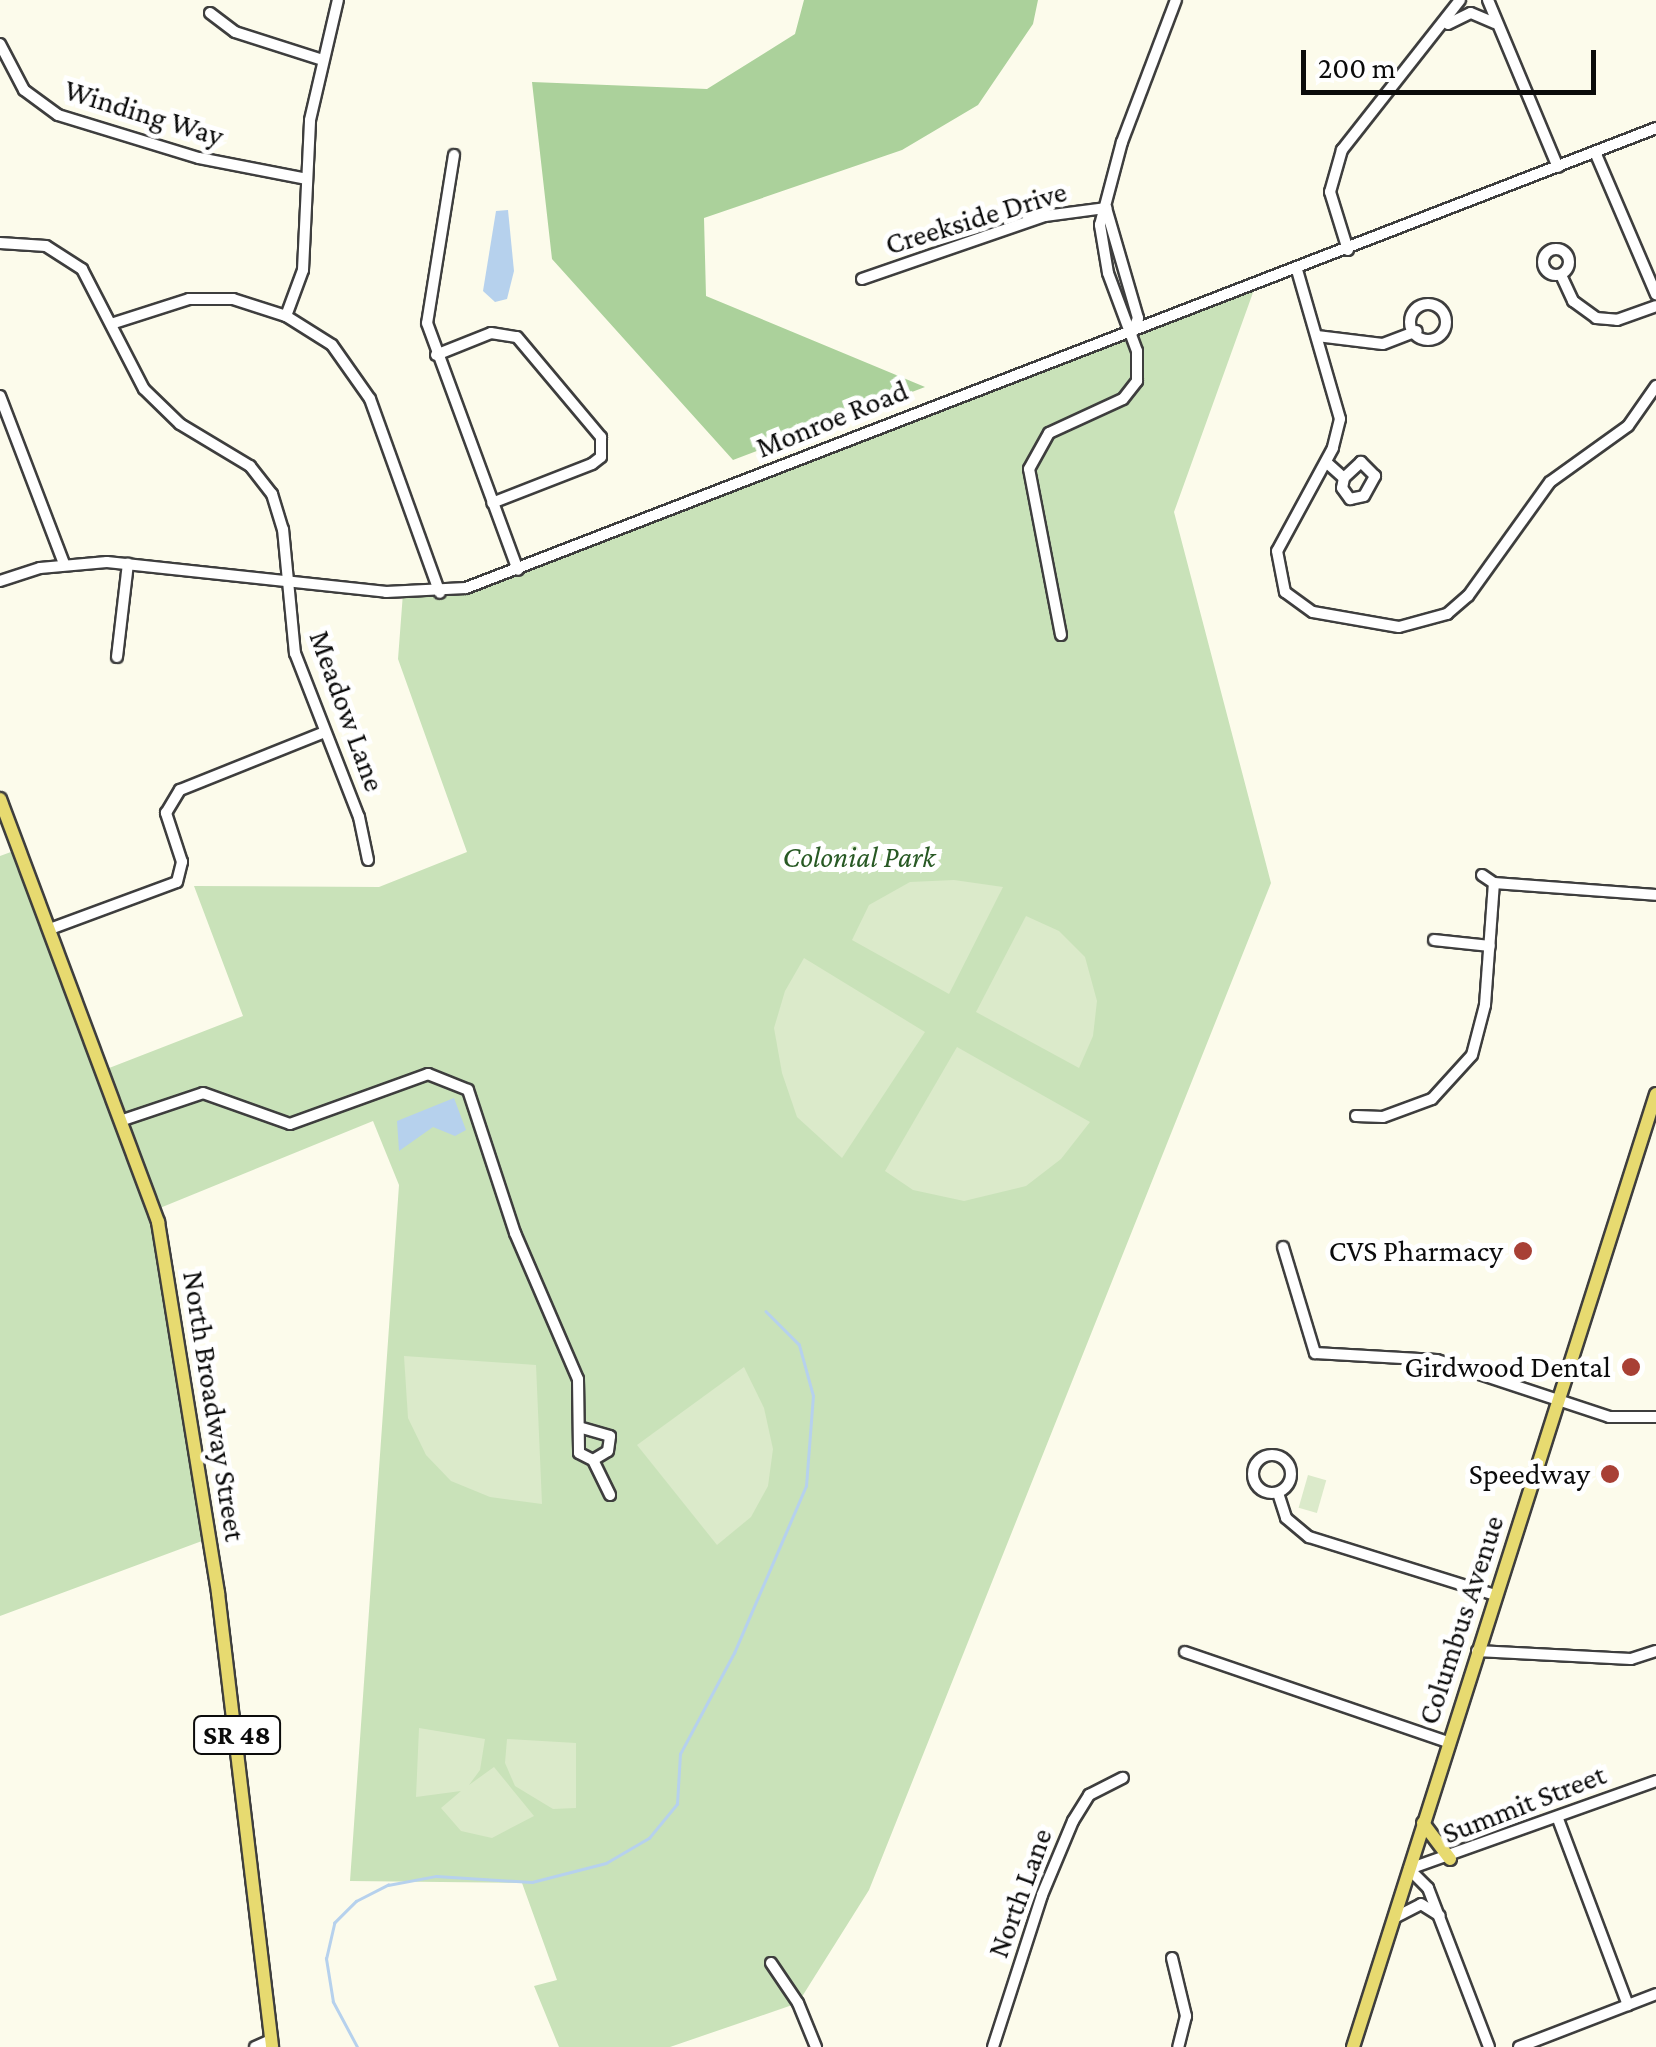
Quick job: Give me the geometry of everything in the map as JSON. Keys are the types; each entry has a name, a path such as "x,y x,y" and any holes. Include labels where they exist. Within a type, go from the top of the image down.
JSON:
{"main road":[{"name":"North Broadway Street","path":"0,799 155,1210 184,1360 272,2043"},
{"name":"Columbus Avenue","path":"1353,2047 1656,1095"},
{"path":"1422,1823 1450,1859"}],"street":[{"path":"286,316 304,270 308,178 323,60 338,0"},
{"path":"1061,635 1029,470 1049,433 1134,388 1140,366 1132,333 1138,318 1106,208 1122,142 1176,0"},
{"path":"1348,250 1330,198 1338,160 1362,120 1439,31 1460,0"},
{"path":"1488,0 1558,167"},
{"path":"210,13 234,32 323,60"},
{"path":"1439,31 1471,13 1496,24"},
{"name":"Winding Way","path":"0,44 24,90 58,115 199,158 308,178"},
{"name":"Monroe Road","path":"0,581 64,564 128,564 440,593 518,570 1656,128"},
{"path":"1595,152 1656,294"},
{"path":"454,154 427,304 436,355 518,570"},
{"name":"Creekside Drive","path":"862,280 1045,216 1106,208"},
{"name":"Meadow Lane","path":"0,243 46,246 71,260 95,286 130,368 163,409 264,482 280,514 295,653 368,860"},
{"path":"1297,270 1339,411 1326,462 1278,544 1285,592 1313,612 1414,627 1458,606 1550,482 1628,426 1656,386"},
{"path":"1562,274 1573,300 1596,318 1617,320 1656,306"},
{"path":"111,324 204,298 247,302 286,316 332,345 365,389 440,593"},
{"path":"1317,336 1383,344 1417,331"},
{"path":"436,355 491,333 516,337 601,436 601,457 592,464 492,504"},
{"path":"0,396 64,564"},
{"path":"1326,462 1344,478"},
{"path":"117,657 128,564"},
{"path":"50,929 177,882 182,862 166,813 180,790 326,732"},
{"path":"1482,874 1494,883 1656,895"},
{"path":"1356,1116 1412,1108 1455,1080 1482,1027 1494,883"},
{"path":"1434,940 1490,946"},
{"path":"123,1120 202,1093 290,1124 428,1074 468,1090 515,1233 578,1379 582,1428 579,1454 593,1460 610,1495"},
{"path":"1283,1246 1314,1354 1437,1360 1628,1420 1656,1417"},
{"path":"582,1428 610,1436 608,1451 593,1460"},
{"path":"1278,1492 1286,1518 1302,1534 1495,1596"},
{"path":"1477,1651 1630,1659 1656,1650"},
{"path":"1185,1652 1448,1742"},
{"name":"North Lane","path":"993,2047 1042,1895 1074,1821 1089,1795 1122,1778"},
{"name":"Summit Street","path":"1409,1870 1450,1859 1656,1781"},
{"path":"1558,1819 1628,2005"},
{"path":"1409,1870 1428,1888 1441,1916 1489,2047"},
{"path":"1393,1919 1421,1904 1441,1916"},
{"path":"1172,1958 1186,2016 1178,2047"},
{"path":"771,1963 798,2003 816,2047"},
{"path":"1519,2047 1656,1994"},
{"path":"254,2047 272,2043"}],"green space":[{"path":"804,0 1038,0 1033,24 978,105 902,150 704,218 706,296 925,387 733,460 552,259 532,82 707,89 795,34"},
{"name":"Colonial Park","path":"1255,287 1174,512 1271,883 869,1890 798,2003 670,2047 559,2047 534,1986 557,1980 522,1883 350,1881 399,1185 373,1121 155,1210 210,1538 0,1616 0,856 19,849 104,1070 243,1016 194,886 379,887 467,852 398,659 403,593 440,593"},
{"path":"954,880 1003,887 949,994 852,940 869,905 910,882"},
{"path":"1026,916 1059,931 1085,957 1097,1001 1093,1036 1079,1068 976,1012"},
{"path":"804,958 925,1032 842,1158 797,1117 782,1073 774,1028 785,991"},
{"path":"957,1047 1090,1122 1061,1159 1026,1186 964,1201 913,1190 885,1171"},
{"path":"404,1356 536,1365 542,1504 490,1497 451,1481 426,1455 408,1418"},
{"path":"744,1367 764,1408 773,1449 768,1486 751,1517 717,1545 637,1445"},
{"path":"1308,1475 1326,1480 1317,1513 1299,1508"},
{"path":"419,1728 485,1739 480,1770 469,1785 494,1767 534,1816 492,1838 461,1831 441,1808 461,1791 416,1797"},
{"path":"507,1739 576,1743 576,1808 553,1809 515,1786 505,1763"}],"water":[{"path":"508,210 514,271 507,299 495,302 483,291 496,211"},
{"path":"454,1098 466,1130 455,1136 433,1127 399,1151 397,1121"}],"waterway":[{"path":"357,2047 333,2002 326,1959 334,1923 356,1901 388,1885 436,1876 532,1882 606,1863 649,1838 677,1804 680,1754 734,1653 806,1486 813,1396 799,1345 766,1312"}],"place":[{"name":"CVS Pharmacy","path":"1523,1251"},
{"name":"Girdwood Dental","path":"1631,1367"},
{"name":"Speedway","path":"1610,1474"}]}
